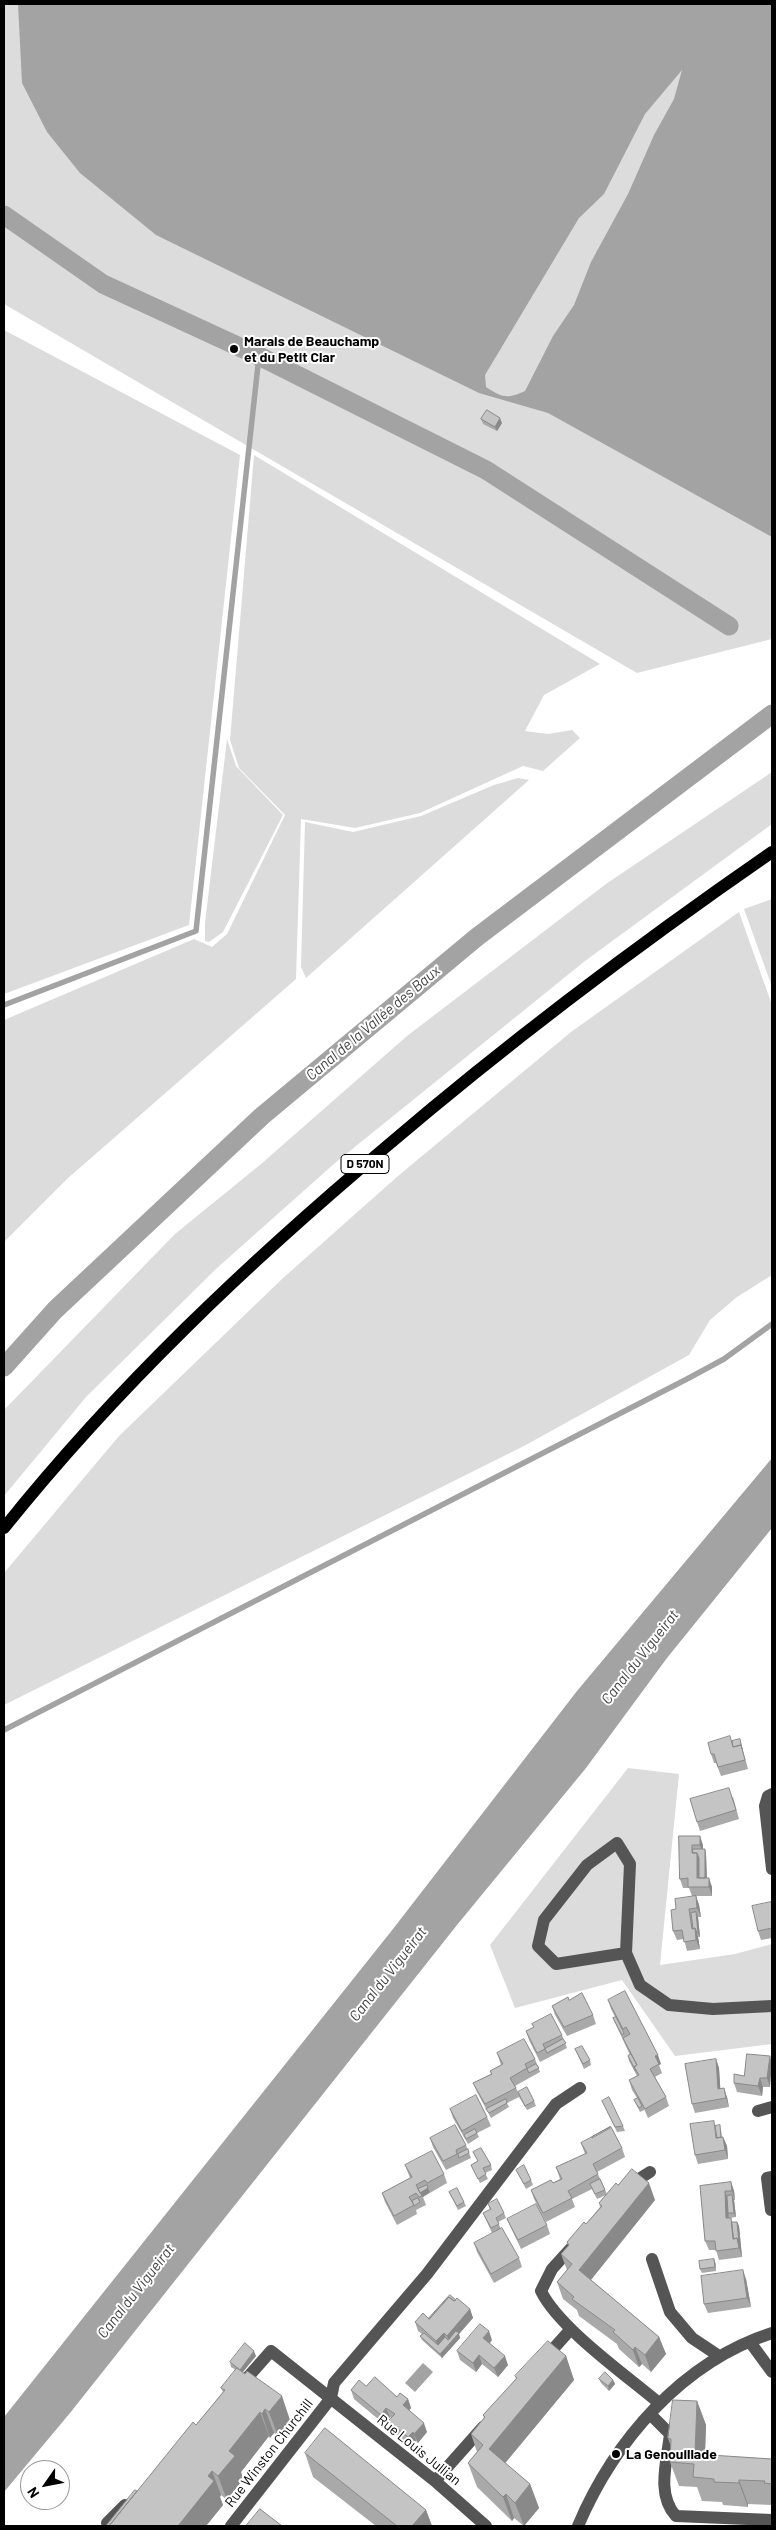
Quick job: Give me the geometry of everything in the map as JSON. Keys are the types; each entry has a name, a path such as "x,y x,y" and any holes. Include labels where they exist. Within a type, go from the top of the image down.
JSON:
{"main road":[{"name":"D 570N","path":"4,1528 90,1425 176,1336 344,1181 451,1091 606,970 772,852"}],"street":[{"path":"772,1794 768,1796 765,1806 772,1869"},
{"path":"626,1953 556,1964 538,1946 544,1920 588,1866 617,1843 630,1864 626,1953 640,1985 669,2005 714,2009 772,2006"},
{"name":"Rue Winston Churchill","path":"231,2526 331,2398 334,2383 427,2274 556,2104 580,2088"},
{"path":"758,2111 772,2107"},
{"path":"618,2196 624,2188 650,2172"},
{"path":"771,2210 767,2178 772,2178"},
{"path":"585,2233 552,2270 541,2291 548,2306 571,2329 659,2403"},
{"path":"652,2259 670,2312 692,2338 719,2356"},
{"path":"539,2365 571,2329"},
{"path":"578,2526 598,2484 616,2454 659,2403 719,2356 772,2333"},
{"path":"750,2342 772,2372"},
{"name":"Rue Louis Jullian","path":"232,2395 271,2350 435,2481 477,2523"},
{"path":"650,2414 670,2434 664,2492 667,2506 676,2516 772,2520"},
{"path":"435,2481 493,2416"},
{"path":"107,2523 133,2497"}],"shaded area":[{"path":"4,4 772,4 772,639 637,673 4,304"},
{"path":"4,330 240,455 189,925 4,994"},
{"path":"254,455 600,664 544,695 525,731 548,734 572,730 580,738 543,771 523,766 420,813 355,828 301,819 296,979 67,1179 4,1242 4,1020 194,939 212,947 227,934 285,815 239,768 230,740"},
{"path":"227,739 236,766 283,815 223,932 209,942 205,941 205,923"},
{"path":"772,772 772,824 585,961 335,1163 217,1268 86,1397 4,1496 4,1410 175,1234 261,1164 407,1036 606,884"},
{"path":"518,778 529,780 306,978 301,967 305,822 353,832 421,816 494,785"},
{"path":"772,899 772,987 744,909"},
{"path":"739,912 772,1005 772,1275 737,1297 710,1320 689,1355 524,1446 4,1705 4,1573 119,1436 282,1279 398,1176 571,1032"},
{"path":"628,1768 679,1774 660,1965 735,1954 772,1944 772,2044 675,2056 622,1980 515,2008 490,1945"}],"water":[{"path":"18,4 772,4 772,537 548,413 479,393 156,235 80,173 47,132 22,83","holes":["682,70 674,99 654,135 628,194 591,262 574,305 553,336 525,391 505,396 486,387 485,375 579,218 604,194 645,114"]},
{"name":"Canal du Vigueirat","path":"772,1458 772,1528 667,1658 586,1768 457,1925 70,2413 31,2460 20,2460 20,2473 4,2492 4,2417 393,1929 577,1691"},
{"path":"423,2363 433,2372 415,2392 405,2383"}],"building":[{"path":"487,410 500,418 495,427 481,419"},
{"path":"730,1736 733,1747 741,1745 745,1760 718,1767 708,1743"},
{"path":"740,1739 742,1749 741,1745 733,1747 732,1741"},
{"path":"729,1788 736,1810 697,1822 690,1799"},
{"path":"679,1836 700,1836 700,1845 692,1845 692,1853 697,1853 697,1878 709,1878 709,1887 688,1887 688,1878 680,1879"},
{"path":"693,1849 705,1849 705,1878 699,1878 699,1858 697,1853 693,1853"},
{"path":"696,1896 697,1908 689,1909 692,1929 695,1928 696,1940 684,1942 682,1930 673,1931 671,1910 676,1909 675,1899"},
{"path":"771,1902 772,1928 758,1931 752,1906"},
{"path":"696,1912 698,1933 695,1928 693,1929 691,1913"},
{"path":"625,1991 658,2055 655,2056 659,2064 650,2069 666,2097 645,2109 629,2080 639,2075 634,2067 637,2065 623,2038 630,2034 626,2027 623,2029 608,2000"},
{"path":"582,1993 593,2015 564,2027 552,2006 568,1997 569,2000"},
{"path":"551,2014 562,2035 543,2044 545,2049 537,2053 526,2031 534,2027 532,2024"},
{"path":"616,2017 624,2033 622,2035 613,2018"},
{"path":"524,2039 535,2059 525,2064 527,2068 510,2078 516,2088 485,2104 473,2083 492,2074 490,2071 503,2064 497,2053"},
{"path":"563,2039 566,2043 547,2053 545,2049"},
{"path":"582,2046 590,2060 583,2064 575,2049"},
{"path":"631,2054 637,2065 634,2067 636,2071 628,2056"},
{"path":"747,2054 770,2056 767,2078 760,2078 758,2086 734,2083 734,2074 744,2076"},
{"path":"716,2059 718,2089 724,2088 726,2098 692,2104 685,2064"},
{"path":"536,2064 539,2068 529,2073 527,2069"},
{"path":"527,2087 534,2101 525,2106 518,2092"},
{"path":"476,2095 487,2117 462,2131 450,2109"},
{"path":"609,2097 623,2126 615,2127 602,2101"},
{"path":"638,2098 642,2106 639,2108 634,2100"},
{"path":"506,2099 507,2103 489,2113 486,2109"},
{"path":"714,2121 716,2138 723,2137 725,2150 695,2155 690,2124"},
{"path":"455,2125 466,2145 456,2150 457,2154 443,2161 430,2138"},
{"path":"720,2125 721,2137 717,2138 715,2126"},
{"path":"611,2127 622,2148 593,2164 598,2174 568,2191 572,2198 543,2213 531,2190 551,2180 553,2183 562,2179 556,2167 587,2153 581,2143"},
{"path":"610,2128 592,2138 592,2137"},
{"path":"475,2129 477,2133 466,2139 464,2135"},
{"path":"481,2148 491,2165 483,2168 486,2174 478,2179 471,2165 478,2161 473,2152"},
{"path":"468,2149 469,2153 459,2158 458,2154"},
{"path":"432,2151 444,2174 427,2183 425,2180 416,2185 422,2196 419,2197 416,2193 409,2197 414,2205 394,2216 382,2193 412,2177 405,2165"},
{"path":"524,2165 531,2180 524,2184 516,2170"},
{"path":"632,2169 649,2183 579,2270 659,2337 645,2355 635,2347 633,2350 613,2332 615,2330 572,2299 574,2297 557,2282 572,2264 561,2254 569,2245 567,2242 584,2222 586,2224 602,2206 599,2203 616,2183 618,2185"},
{"path":"600,2179 605,2190 595,2194 590,2184"},
{"path":"731,2182 732,2191 725,2191 726,2218 731,2218 733,2239 737,2238 739,2248 716,2251 715,2241 705,2241 700,2186"},
{"path":"427,2185 428,2188 420,2193 418,2189"},
{"path":"457,2188 464,2202 457,2206 449,2192"},
{"path":"732,2195 734,2213 728,2213 727,2196"},
{"path":"418,2198 420,2202 414,2206 412,2201"},
{"path":"497,2199 504,2213 496,2218 499,2224 491,2228 483,2213 491,2209 488,2204"},
{"path":"536,2204 547,2225 518,2240 507,2219"},
{"path":"732,2222 737,2222 739,2243 737,2238 734,2239"},
{"path":"502,2228 519,2258 491,2274 474,2243"},
{"path":"714,2259 715,2267 700,2269 699,2261"},
{"path":"743,2270 747,2298 704,2304 701,2276"},
{"path":"450,2295 456,2300 454,2301 449,2297 429,2319 429,2318"},
{"path":"449,2297 454,2301 457,2298 470,2309 447,2336 444,2333 436,2341 415,2322 423,2313 429,2319"},
{"path":"480,2324 489,2331 483,2338 505,2356 494,2368 479,2355 473,2363 457,2351"},
{"path":"456,2331 459,2333 440,2354 420,2336 424,2333 438,2345 445,2337 448,2340"},
{"path":"548,2341 566,2356 489,2449 530,2484 515,2503 506,2494 503,2497 468,2463 483,2445 471,2434 485,2417 483,2415 517,2378 515,2376"},
{"path":"245,2343 254,2351 240,2370 230,2362"},
{"path":"237,2368 245,2374 247,2371 282,2396 269,2412 265,2409 262,2414 260,2412 229,2451 235,2456 218,2476 212,2471 208,2476 214,2481 178,2526 109,2526 193,2422 196,2425 225,2390 221,2388"},
{"path":"605,2372 613,2380 608,2386 599,2379"},
{"path":"375,2377 397,2397 400,2393 408,2399 403,2405 424,2423 414,2434 413,2432 408,2437 388,2421 395,2414 386,2408 381,2415 351,2390 359,2380 366,2386"},
{"path":"673,2400 697,2401 695,2454 772,2459 772,2484 764,2483 765,2481 739,2480 739,2483 714,2482 714,2479 693,2477 694,2464 670,2462 671,2439 668,2438"},
{"path":"325,2428 426,2510 412,2526 397,2526 305,2453"},
{"path":"135,2490 137,2491 109,2526 106,2526"},
{"path":"260,2509 282,2526 246,2526"}],"waterway":[{"path":"4,215 103,284 259,356 486,470 729,626"},
{"path":"4,1005 196,931 259,356"},
{"name":"Canal de la Vallée des Baux","path":"4,1367 55,1310 262,1116 477,937 772,714"},
{"path":"4,1730 687,1379 724,1359 772,1324"}],"place":[{"name":"Marais de Beauchamp et du Petit Clar","path":"234,349"},
{"name":"La Genouillade","path":"616,2454"}]}
